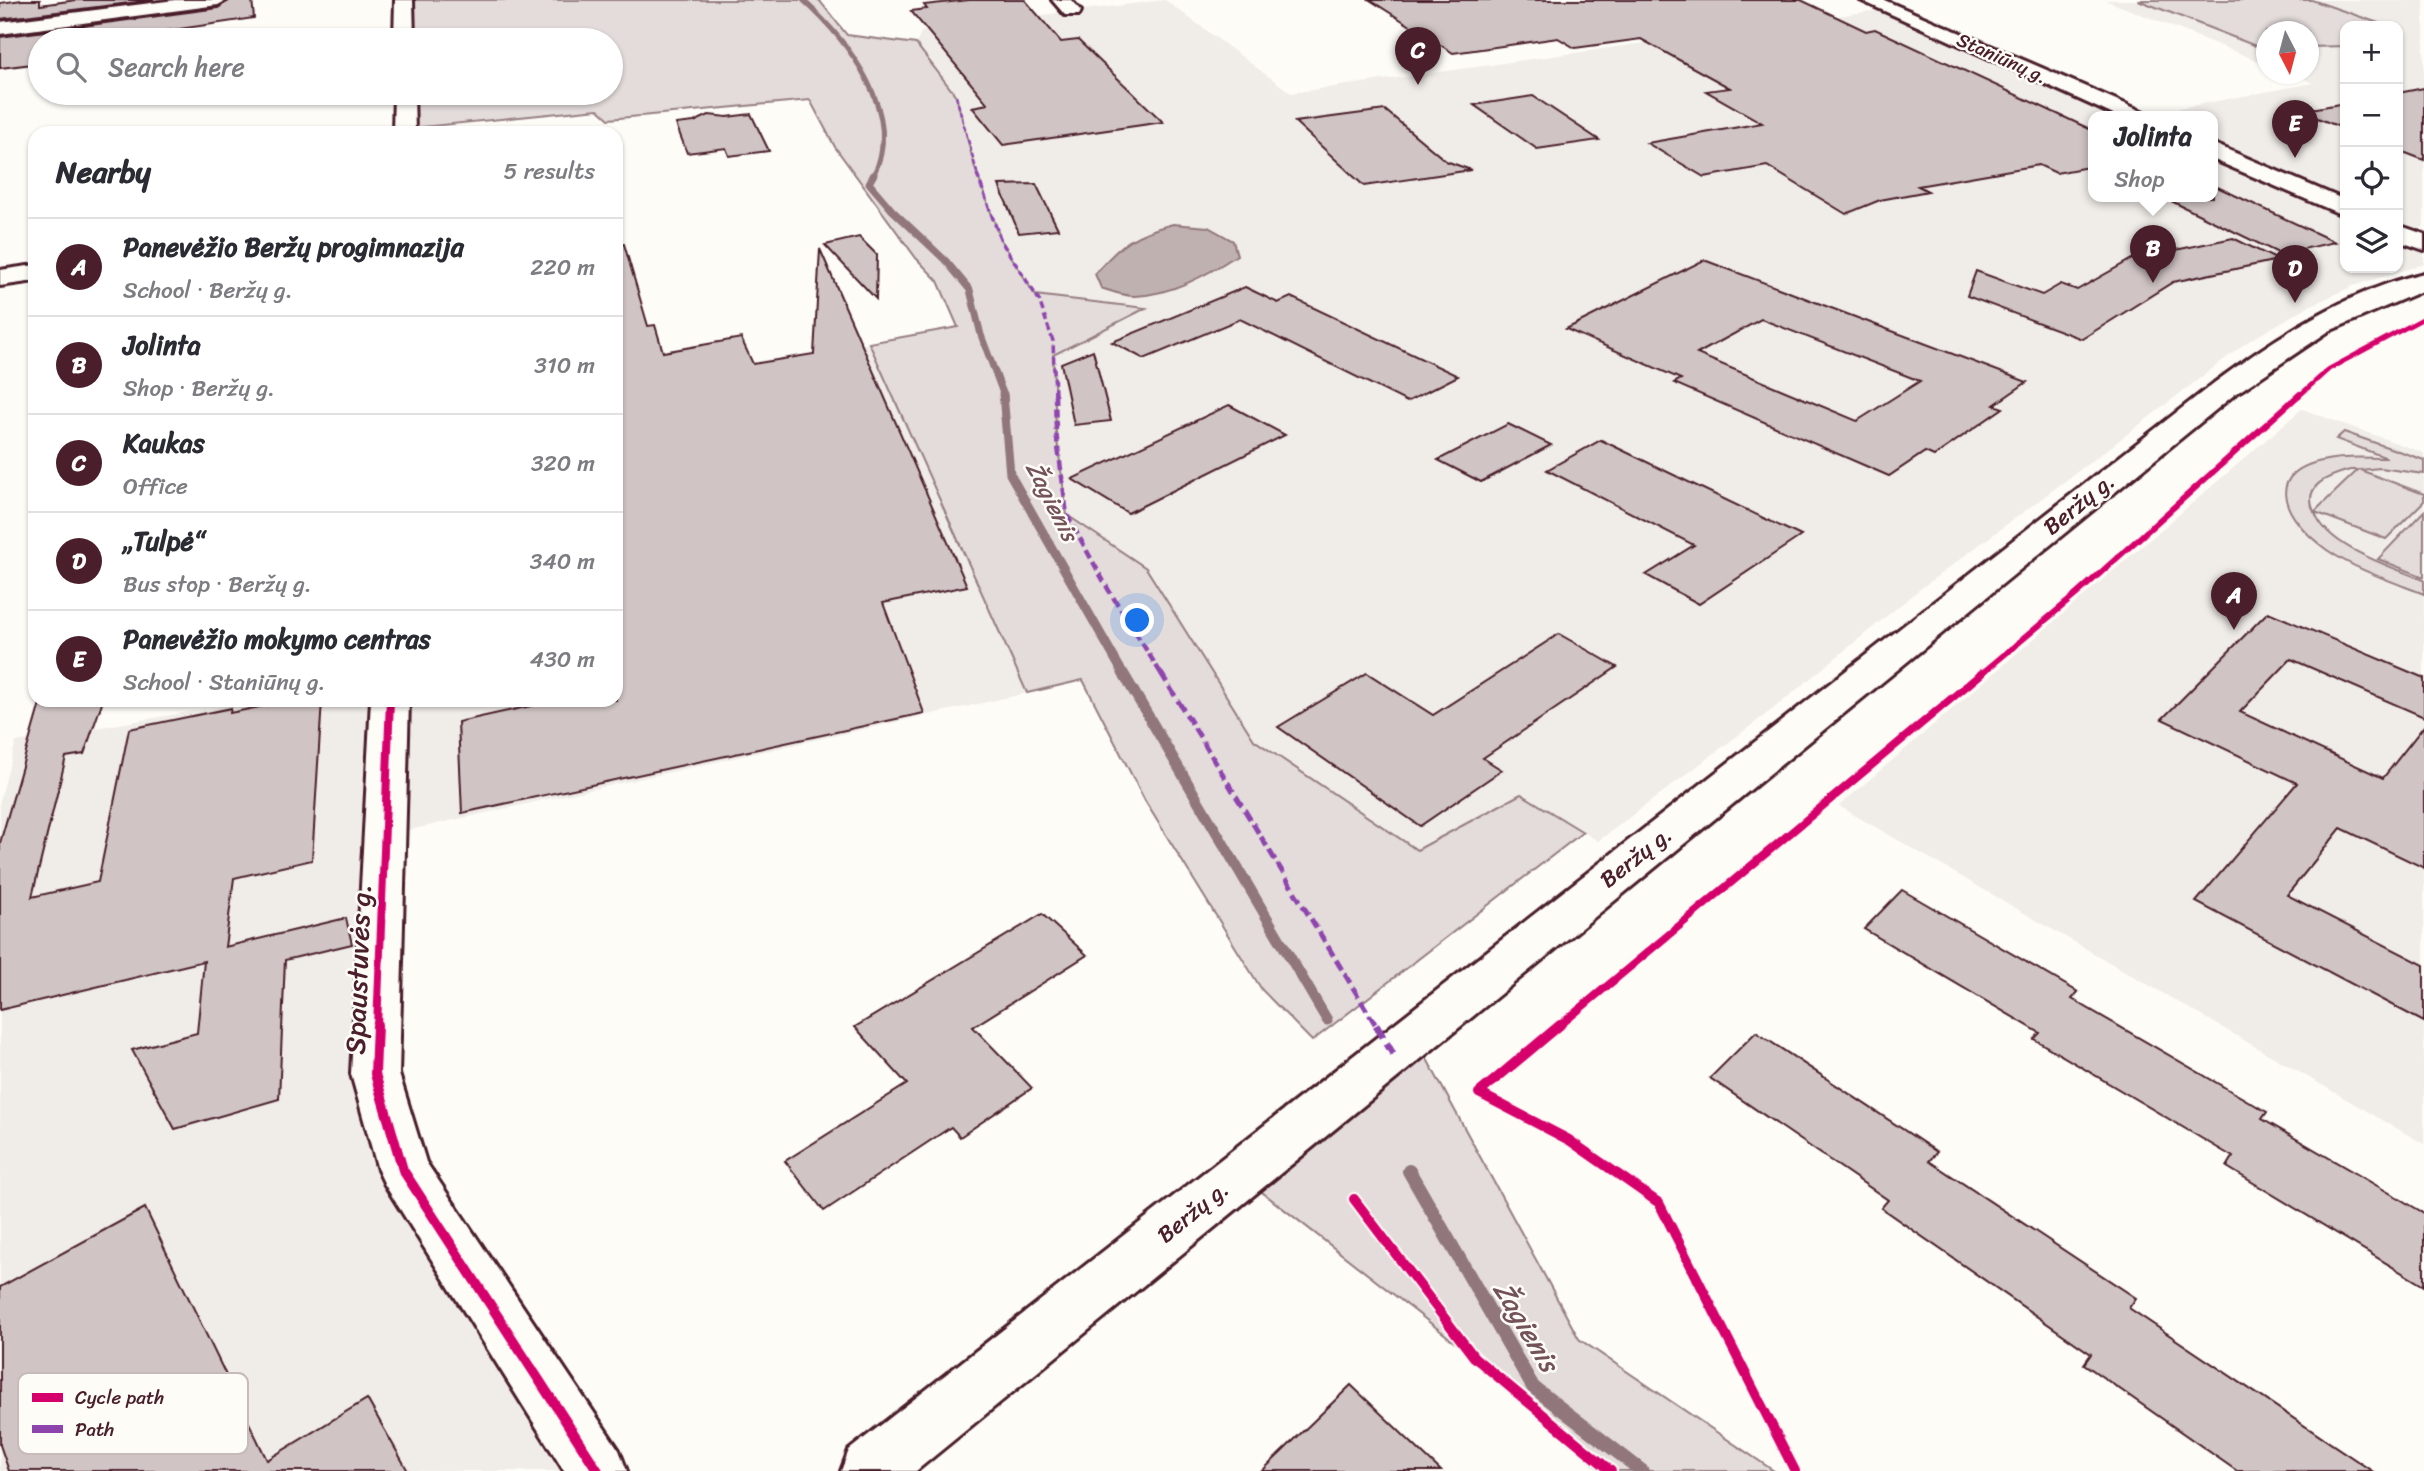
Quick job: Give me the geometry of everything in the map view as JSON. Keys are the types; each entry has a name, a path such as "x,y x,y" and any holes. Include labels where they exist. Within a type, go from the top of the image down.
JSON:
{"street":[{"path":"0,28 218,0"},
{"path":"404,0 404,28"},
{"name":"Staniūnų g.","path":"1869,0 2122,111"},
{"path":"404,105 404,126"},
{"path":"2218,152 2340,207"},
{"path":"2403,234 2424,243"},
{"path":"0,278 28,273"},
{"name":"Beržų g.","path":"870,1471 2280,346 2334,315 2424,281"},
{"name":"Spaustuvės g.","path":"390,707 375,1073 402,1170 598,1471"}],"shaded area":[{"path":"414,0 819,0 847,35 916,44 956,96 975,168 1001,240 1035,295 1146,308 1053,355 1056,432 1067,515 1146,568 1254,740 1417,850 1521,794 1583,832 1312,1041 1262,990 1145,801 1083,680 1027,693 869,343 958,327 938,281 916,258 835,147 810,100 609,119 598,109 413,126 413,105 623,105 623,28 414,28"},
{"path":"1165,0 1291,93 1879,10 2108,111 2088,111 2088,202 2218,202 2218,158 2340,213 2340,273 2395,273 2353,286 2307,307 2247,342 1916,592 1773,709 1598,841 1521,794 1417,850 1254,740 1146,568 1067,515 1056,432 1053,355 1145,309 1036,295 1001,241 975,168 956,96 916,44 921,32"},
{"path":"2105,0 2424,0 2424,227 2410,230 2403,227 2403,21 2340,21 2340,200 2218,147 2218,111 2164,111 2319,84 2319,21 2256,21 2256,60"},
{"path":"2138,0 2312,0 2373,21 2340,21 2340,46 2319,47 2319,21 2256,21 2256,46"},
{"path":"1173,224 1208,227 1233,241 1237,255 1201,276 1161,292 1130,296 1101,288 1095,274 1121,247 1138,236"},
{"path":"2403,240 2424,249 2424,264 2403,271"},
{"path":"869,343 1027,693 364,840 357,958 356,1082 573,1471 0,1471 0,800 16,742 218,707 623,707 623,384"},
{"path":"2302,409 2424,453 2424,1144 1839,806"},
{"path":"2344,432 2424,460 2424,474 2380,468 2360,470 2424,494 2424,501 2386,539 2315,512 2332,536 2346,545 2378,562 2424,580 2424,594 2374,575 2338,557 2311,537 2290,510 2285,496 2287,484 2295,473 2310,464 2340,458 2387,458 2336,439","holes":["2358,470 2314,512 2311,495 2319,483 2342,472"]},
{"path":"2424,511 2424,577 2378,559"},
{"path":"1415,1037 1579,1339 1774,1471 1601,1471 1474,1357 1240,1175"}],"building":[{"path":"40,0 40,5 76,0 154,0 0,19 0,3"},
{"path":"229,0 252,0 254,18 186,28 68,28 218,8"},
{"path":"969,0 1025,0 1061,42 1078,40 1163,122 1003,145 972,107 988,104 911,11 927,9 924,5"},
{"path":"1370,0 1801,0 1866,31 1875,29 2088,128 2088,167 2056,173 2039,165 1918,186 1928,191 1880,200 1846,214 1767,166 1704,177 1647,143 1762,123 1706,91 1730,88 1641,39 1575,48 1558,38 1453,53"},
{"path":"28,33 28,64 0,68 0,37"},
{"path":"2424,88 2424,160 2403,152 2403,92"},
{"path":"1533,96 1599,140 1537,149 1474,105"},
{"path":"2340,104 2340,127 2300,111"},
{"path":"1385,110 1446,161 1471,170 1364,186 1295,122"},
{"path":"751,114 769,151 729,156 726,148 687,153 676,124 694,122 709,115 727,117"},
{"path":"1036,184 1058,229 1019,233 999,185"},
{"path":"2218,187 2335,242 2280,254 2173,202 2218,202"},
{"path":"859,237 877,255 876,299 825,245"},
{"path":"2233,238 2278,260 2173,282 2082,339 1967,296 1976,271 2042,295 2061,284 2077,290 2132,259"},
{"path":"623,244 648,326 655,325 663,352 741,338 753,364 814,354 820,249 967,586 883,603 924,713 462,813 458,722 526,707 623,707"},
{"path":"1704,260 2027,382 1994,405 2003,408 1934,456 1925,452 1889,476 1674,383 1681,379 1566,329","holes":["1761,319 1920,381 1857,421 1697,354"]},
{"path":"1245,287 1278,303 1291,297 1458,376 1407,402 1240,319 1144,359 1112,342"},
{"path":"1093,350 1111,421 1074,425 1061,363"},
{"path":"1229,405 1285,435 1128,513 1072,479"},
{"path":"1508,424 1551,445 1481,482 1438,460"},
{"path":"1601,440 1801,536 1699,604 1646,575 1694,545 1547,470"},
{"path":"2268,612 2424,678 2424,717 2291,659 2240,712 2383,778 2424,726 2424,868 2341,828 2287,895 2424,965 2424,1022 2196,902 2297,783 2162,719"},
{"path":"1559,634 1617,667 1483,758 1502,770 1420,826 1278,727 1367,673 1433,715"},
{"path":"39,707 101,707 84,754 66,757 32,897 98,882 129,729 231,708 230,713 259,707 322,707 312,860 234,878 225,947 346,918 352,944 285,960 279,1099 175,1129 132,1050 197,1033 204,961 0,1010 0,843"},
{"path":"1902,890 2078,992 2072,999 2267,1112 2262,1119 2424,1213 2424,1286 2227,1167 2233,1157 2034,1039 2040,1033 1864,929"},
{"path":"1042,914 1087,955 973,1027 1032,1088 960,1137 951,1127 824,1211 785,1161 907,1084 855,1027"},
{"path":"1756,1032 1937,1152 1929,1161 2136,1298 2129,1308 2372,1471 2237,1471 2084,1364 2091,1354 1881,1208 1888,1200 1710,1078"},
{"path":"145,1208 225,1373 18,1373 18,1454 248,1454 248,1421 267,1460 367,1399 408,1471 9,1471 0,1445 0,1287"},
{"path":"1351,1385 1441,1471 1262,1471"}],"waterway":[{"name":"Žagienis","path":"803,0 853,56 877,103 882,127 881,152 873,176"},
{"name":"Žagienis","path":"873,176 869,183 892,210 946,261 970,290 981,335 1004,396"},
{"name":"Žagienis","path":"1003,394 1010,474 1124,675"},
{"name":"Žagienis","path":"1123,673 1327,1020"},
{"name":"Žagienis","path":"1409,1171 1533,1387 1642,1471"}],"marked path":[{"path":"956,96 975,168 1001,241 1039,300 1053,341 1056,432 1067,515 1108,589 1272,851 1393,1054"}],"cycle path":[{"path":"1795,1471 1659,1203 1569,1140 1479,1093 2078,593 2329,369 2424,318"},
{"path":"390,707 375,1074 403,1170 598,1471"},
{"path":"1354,1199 1474,1357 1611,1471"}],"place":[{"name":"Kaukas","path":"1418,85"},
{"name":"Panevėžio mokymo centras","path":"2295,158"},
{"name":"Jolinta","path":"2153,283"},
{"name":"„Tulpė“","path":"2295,303"},
{"name":"Panevėžio Beržų progimnazija","path":"2234,630"}]}
